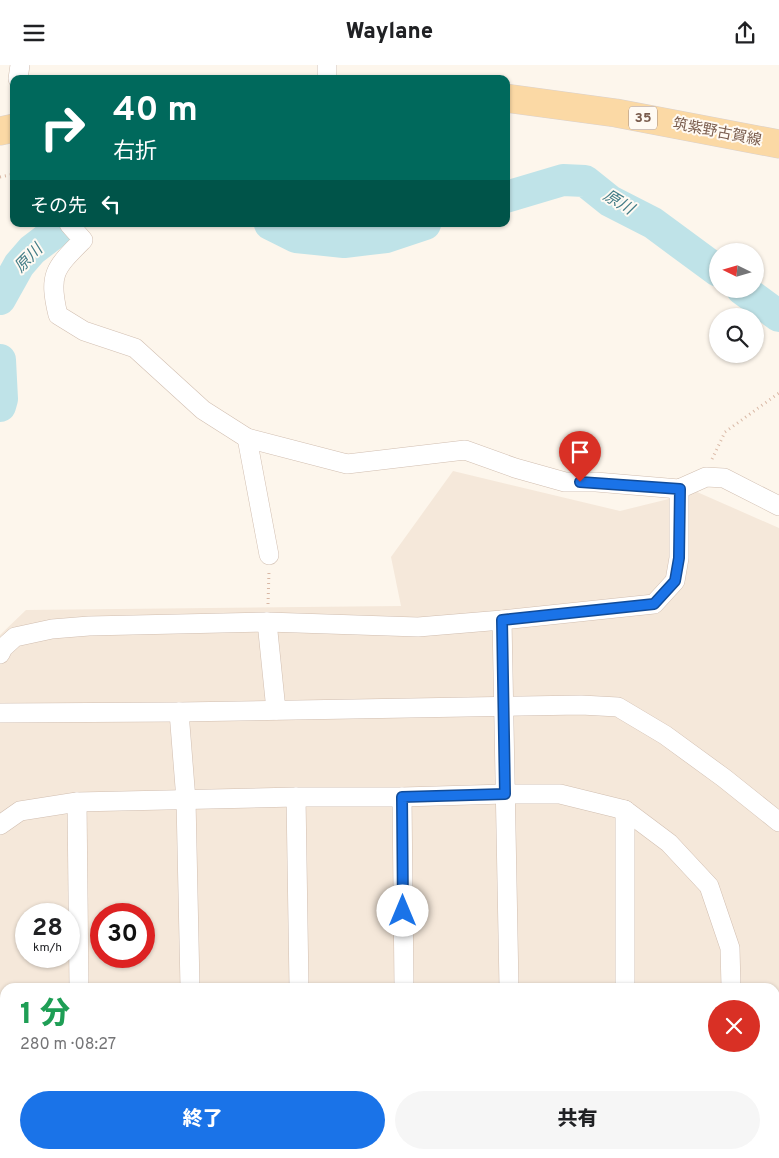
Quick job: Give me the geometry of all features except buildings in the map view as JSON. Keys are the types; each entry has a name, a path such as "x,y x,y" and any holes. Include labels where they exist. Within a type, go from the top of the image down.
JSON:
{"main road":[{"name":"筑紫野古賀線","path":"510,99 616,113 779,145"}],"street":[{"path":"72,228 83,240 64,259 54,274 54,299 58,315 84,331 135,348 203,410 247,438 347,464 465,450 514,468 564,482 596,482 680,489 706,477 724,478 779,506"},
{"path":"247,438 269,555"},
{"path":"0,654 3,647 16,637 52,629 89,626 267,622 418,627 654,604 675,581 679,558 680,489"},
{"path":"502,620 509,983"},
{"path":"267,622 276,710"},
{"path":"0,713 581,705 618,707 665,735 710,767 779,822"},
{"path":"179,712 186,800 190,983"},
{"path":"0,825 20,811 77,802 560,794 624,810 669,843 709,886 730,948 731,983"},
{"path":"296,797 299,983"},
{"path":"402,797 404,983"},
{"path":"77,802 79,983"},
{"path":"624,810 624,983"}],"path":[{"path":"706,477 715,450 725,432 779,393"},
{"path":"267,622 269,555"}],"shaded area":[{"path":"453,471 620,511 697,492 779,528 779,983 0,983 0,635 26,610 401,606 391,557"}],"waterway":[{"name":"原川","path":"510,196 563,180 585,181 610,201 653,223 709,264"},
{"name":"原川","path":"0,299 19,265 32,250 62,227"},
{"name":"原川","path":"276,227 296,237 344,242 386,237 416,227"},
{"name":"原川","path":"754,298 779,316"},
{"name":"原川","path":"0,360 2,399 0,406"}],"route":[{"path":"403,911 402,797 505,794 502,620 654,604 675,581 679,558 680,489 580,482"}]}
